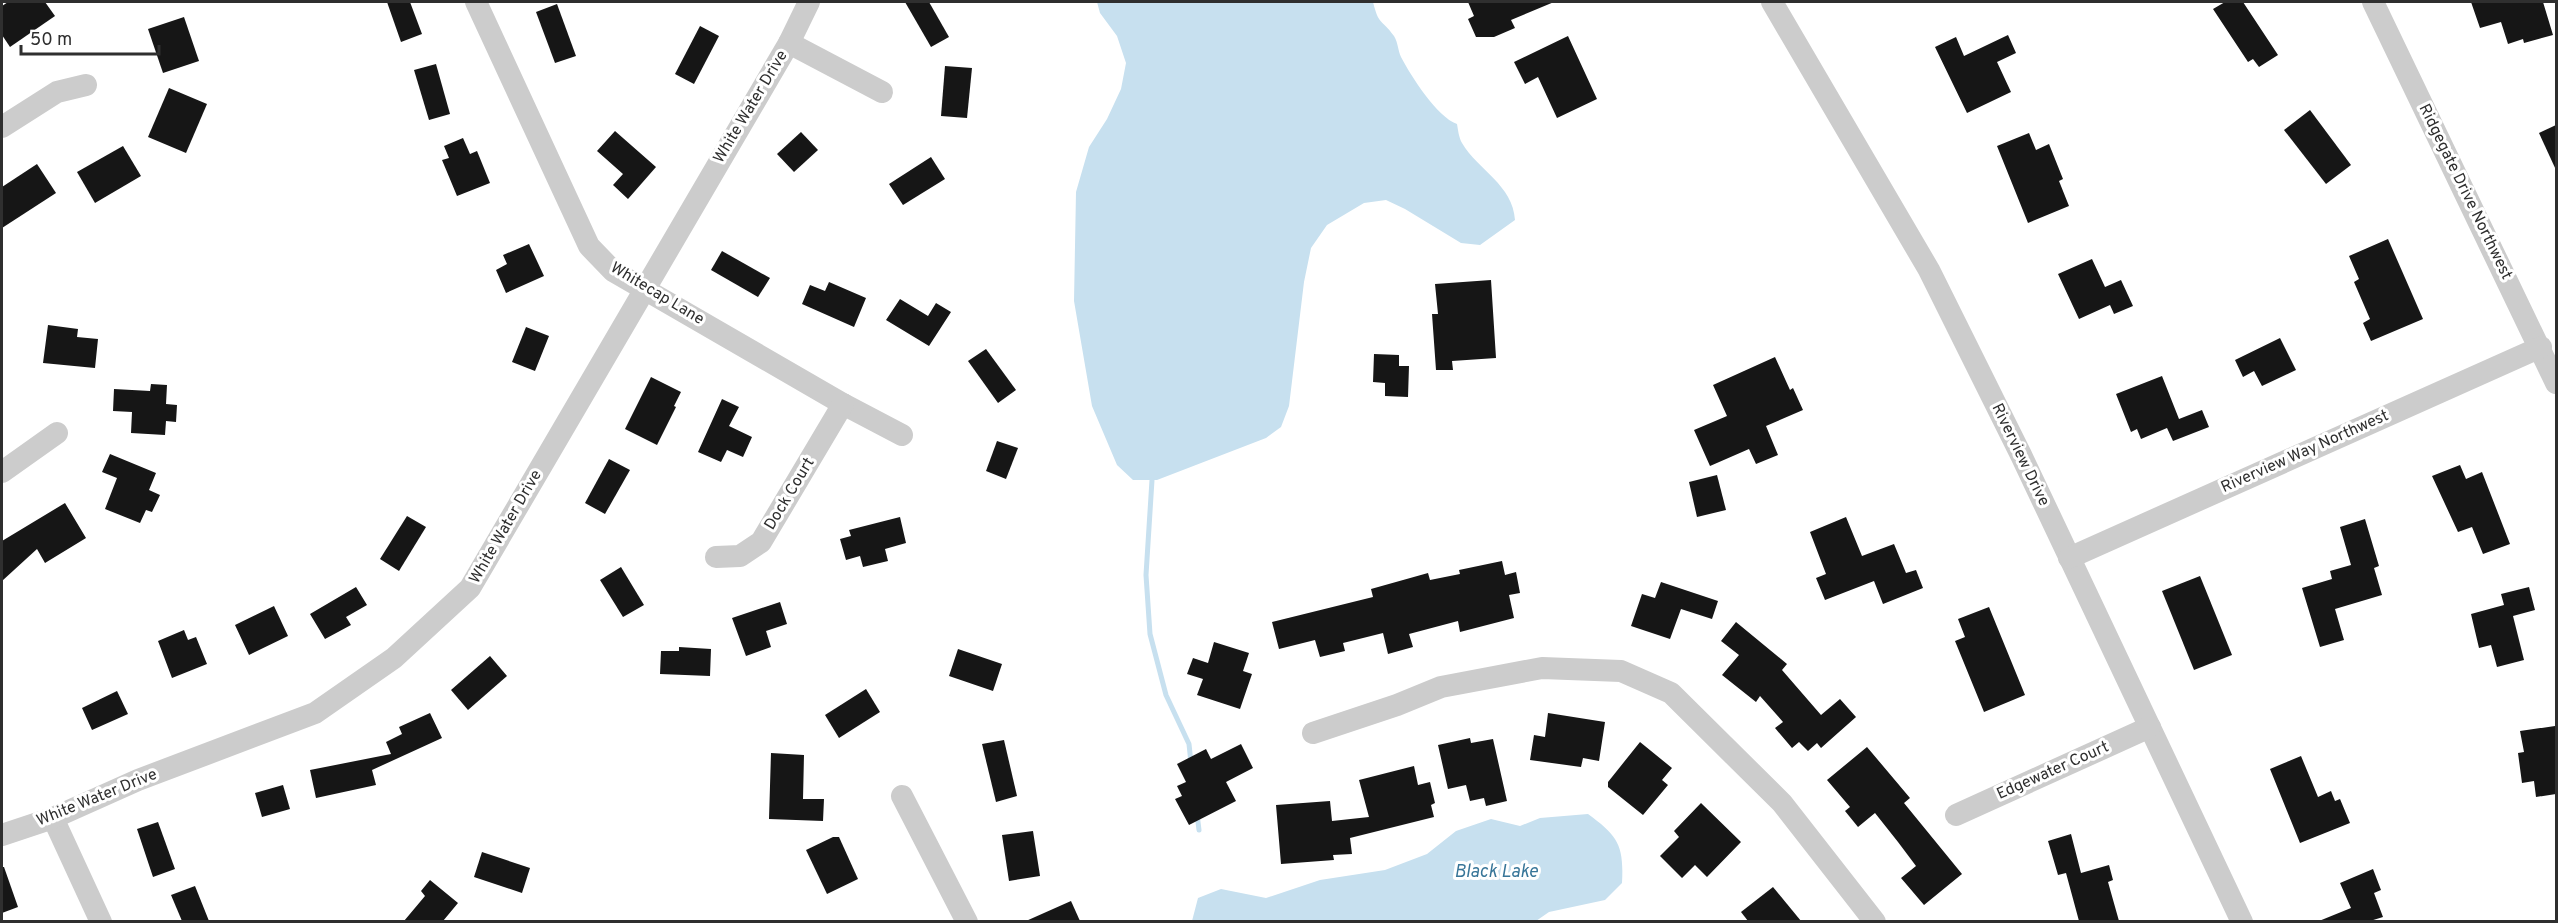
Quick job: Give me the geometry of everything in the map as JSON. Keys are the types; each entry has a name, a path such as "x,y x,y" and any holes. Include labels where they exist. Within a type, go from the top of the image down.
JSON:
{"street":[{"name":"Whitecap Lane","path":"476,2 589,246 613,271 843,404 902,435"},
{"name":"White Water Drive","path":"2,835 53,818 138,780 315,713 393,658 470,588 789,43 809,2"},
{"name":"Riverview Drive","path":"1772,2 1929,270 2070,558 2242,921"},
{"name":"Ridgegate Drive Northwest","path":"2373,2 2541,347 2556,383"},
{"path":"789,43 882,92"},
{"path":"2,127 57,92 86,85"},
{"name":"Riverview Way Northwest","path":"2070,558 2541,347"},
{"name":"Dock Court","path":"716,557 740,556 761,542 843,404"},
{"path":"2,472 57,433"},
{"path":"1313,733 1397,705 1441,687 1542,668 1621,671 1671,693 1782,803 1875,921"},
{"name":"Edgewater Court","path":"1956,815 2150,727"},
{"path":"902,796 967,921"},
{"path":"53,818 101,921"}],"water":[{"path":"1097,2 1373,2 1379,19 1395,38 1401,57 1411,74 1433,105 1449,120 1457,124 1459,136 1469,153 1502,187 1513,208 1515,220 1480,245 1461,243 1386,200 1364,203 1327,225 1311,248 1304,282 1289,406 1281,427 1266,438 1157,480 1133,480 1117,465 1092,406 1074,301 1076,192 1089,147 1107,119 1121,89 1126,63 1117,36 1100,13"},
{"name":"Black Lake","path":"1588,814 1617,842 1622,859 1622,883 1605,900 1549,912 1536,921 1192,921 1198,898 1221,889 1266,898 1320,880 1385,870 1427,854 1456,831 1491,819 1520,826 1540,818"}],"building":[{"path":"8,2 45,2 55,16 10,47 2,35 2,6"},
{"path":"387,2 410,2 422,34 401,42"},
{"path":"905,2 929,2 949,37 931,47"},
{"path":"1468,2 1554,2 1511,20 1515,28 1494,37 1476,37 1468,19 1474,16"},
{"path":"2225,2 2243,2 2278,55 2259,67 2253,59 2248,62 2213,9"},
{"path":"2471,2 2543,2 2553,35 2524,43 2523,39 2508,44 2501,22 2480,28"},
{"path":"557,4 576,56 555,63 536,12"},
{"path":"184,17 199,61 163,73 148,29"},
{"path":"700,26 719,36 694,84 675,74"},
{"path":"2008,35 2016,53 1997,62 2011,92 1967,113 1935,47 1956,37 1964,56"},
{"path":"1568,36 1597,99 1557,118 1538,77 1525,84 1514,62"},
{"path":"436,64 450,114 429,120 414,70"},
{"path":"945,66 972,68 967,118 941,116"},
{"path":"169,88 207,104 186,153 148,137"},
{"path":"2310,110 2351,165 2326,184 2284,130"},
{"path":"2556,125 2556,170 2539,133"},
{"path":"615,131 656,167 628,199 613,185 623,174 597,151"},
{"path":"801,132 818,150 794,172 777,154"},
{"path":"2029,133 2036,150 2049,144 2063,179 2059,181 2069,206 2028,223 1997,146"},
{"path":"463,138 470,154 477,151 490,183 457,196 442,160 449,158 444,146"},
{"path":"123,146 141,176 95,203 77,172"},
{"path":"931,157 945,179 903,205 889,184"},
{"path":"37,164 56,193 2,228 2,187"},
{"path":"2388,239 2423,319 2371,341 2363,323 2370,319 2354,282 2359,279 2349,256"},
{"path":"529,244 544,276 506,293 496,270 507,264 503,255"},
{"path":"722,251 770,278 758,297 711,270"},
{"path":"2092,259 2105,287 2121,280 2133,306 2114,314 2110,305 2079,319 2058,274"},
{"path":"1491,280 1496,358 1452,361 1453,370 1436,370 1432,314 1438,314 1435,284"},
{"path":"829,282 866,298 854,327 802,304 810,285 825,291"},
{"path":"900,299 928,316 936,303 951,312 929,346 886,320"},
{"path":"48,325 78,329 77,337 98,339 95,368 43,363"},
{"path":"526,327 549,336 535,371 512,362"},
{"path":"2280,338 2296,370 2262,386 2254,371 2243,377 2235,360"},
{"path":"986,349 1016,390 998,403 968,361"},
{"path":"1374,354 1399,355 1399,366 1409,366 1408,397 1385,396 1385,383 1373,382"},
{"path":"1775,357 1790,390 1793,388 1803,410 1766,426 1778,455 1756,464 1749,449 1710,466 1694,430 1727,416 1713,385"},
{"path":"2162,376 2179,419 2202,410 2209,427 2173,441 2167,428 2141,439 2137,429 2131,432 2116,394"},
{"path":"651,377 681,392 657,445 625,429"},
{"path":"151,384 167,385 166,404 177,405 176,422 166,421 165,435 131,433 132,412 113,411 114,389 150,391"},
{"path":"722,399 739,407 729,426 752,437 743,457 727,450 721,462 698,452"},
{"path":"997,441 1018,448 1006,479 986,471"},
{"path":"110,454 156,473 149,490 160,495 152,512 146,510 140,523 105,509 117,478 102,472"},
{"path":"609,459 630,470 605,514 585,503"},
{"path":"2460,465 2466,479 2482,472 2510,544 2483,554 2472,527 2458,532 2432,476"},
{"path":"1717,475 1726,510 1697,517 1689,482"},
{"path":"65,503 86,538 45,563 37,549 2,581 2,541"},
{"path":"407,516 426,527 399,571 380,559"},
{"path":"900,517 906,543 885,549 888,561 863,567 860,556 846,560 840,539 851,536 849,530"},
{"path":"1846,517 1862,556 1894,544 1906,573 1916,570 1923,588 1883,604 1874,581 1825,600 1816,578 1826,574 1810,532"},
{"path":"2365,519 2379,566 2374,568 2382,595 2335,609 2344,640 2320,647 2302,588 2332,579 2330,571 2351,565 2340,527"},
{"path":"1502,561 1505,575 1516,572 1520,593 1509,595 1514,618 1460,632 1458,621 1409,634 1413,647 1388,654 1383,633 1343,643 1345,651 1320,657 1315,640 1279,649 1272,622 1373,597 1371,589 1428,573 1430,580 1460,574 1459,570"},
{"path":"621,567 644,605 623,617 600,580"},
{"path":"2200,576 2232,655 2194,670 2162,591"},
{"path":"1661,582 1718,601 1712,619 1681,609 1670,639 1631,626 1642,594 1655,598"},
{"path":"356,587 367,605 346,617 351,625 325,639 310,614"},
{"path":"2529,587 2535,610 2513,616 2524,660 2497,667 2491,645 2479,648 2471,614 2504,605 2501,594"},
{"path":"780,602 787,624 766,631 771,647 746,656 732,618"},
{"path":"274,606 288,636 249,655 235,625"},
{"path":"1989,607 2025,695 1984,712 1955,641 1965,637 1958,619"},
{"path":"1736,622 1787,664 1782,670 1821,715 1840,699 1856,717 1821,748 1817,743 1808,751 1799,742 1792,748 1775,728 1783,722 1760,696 1756,702 1722,675 1739,655 1721,641"},
{"path":"184,630 188,640 196,637 207,664 172,678 158,641"},
{"path":"1214,642 1249,653 1243,671 1252,674 1240,709 1197,695 1203,679 1187,674 1193,658 1208,663"},
{"path":"679,647 711,649 710,676 660,674 661,651 679,651"},
{"path":"958,649 1002,664 993,691 949,676"},
{"path":"490,656 507,676 468,710 451,690"},
{"path":"866,689 880,712 839,738 825,715"},
{"path":"117,691 128,714 92,730 82,708"},
{"path":"430,713 442,738 372,770 376,785 316,798 310,770 391,754 386,742 402,734 399,727"},
{"path":"1548,713 1605,722 1599,761 1583,758 1581,767 1530,760 1534,735 1545,737"},
{"path":"2555,726 2556,794 2536,797 2534,781 2522,783 2518,753 2524,752 2520,731"},
{"path":"1470,738 1471,743 1493,739 1507,801 1486,806 1484,798 1470,801 1466,785 1448,789 1438,745"},
{"path":"1004,740 1017,796 996,802 982,744"},
{"path":"1640,742 1672,768 1662,780 1668,785 1643,815 1608,787 1608,782"},
{"path":"1241,744 1253,768 1226,782 1236,801 1189,825 1175,799 1182,796 1177,786 1186,782 1177,764 1206,749 1211,759"},
{"path":"1867,747 1910,798 1904,803 1962,874 1924,905 1901,878 1916,866 1898,842 1875,813 1858,827 1845,811 1850,807 1827,780"},
{"path":"771,753 804,755 803,799 824,799 823,821 769,819"},
{"path":"2301,756 2318,797 2331,791 2335,801 2340,799 2350,823 2300,843 2270,769"},
{"path":"1414,766 1418,785 1430,782 1435,803 1431,805 1434,817 1350,838 1352,854 1333,855 1334,860 1281,864 1276,805 1330,801 1332,821 1369,817 1359,780"},
{"path":"283,785 290,809 262,817 255,793"},
{"path":"1701,803 1741,842 1707,877 1695,865 1682,878 1660,856 1679,837 1674,831"},
{"path":"158,822 175,869 153,877 137,829"},
{"path":"1033,831 1040,876 1009,881 1002,835"},
{"path":"2071,834 2081,873 2109,865 2113,880 2108,882 2119,921 2079,921 2066,873 2058,875 2048,841"},
{"path":"833,837 839,837 858,879 827,894 806,850"},
{"path":"482,852 530,868 522,893 474,877"},
{"path":"2,867 4,867 18,907 2,913"},
{"path":"2373,869 2381,890 2374,893 2383,917 2370,921 2319,921 2351,908 2340,883"},
{"path":"430,880 458,903 443,921 404,921 425,896 421,891"},
{"path":"195,886 209,921 182,921 171,895"},
{"path":"1773,887 1801,921 1748,921 1741,912"},
{"path":"1071,901 1080,921 1026,921"}],"waterway":[{"path":"1152,480 1146,575 1150,634 1166,695 1189,744 1191,763"},
{"path":"1197,814 1199,830"}]}
